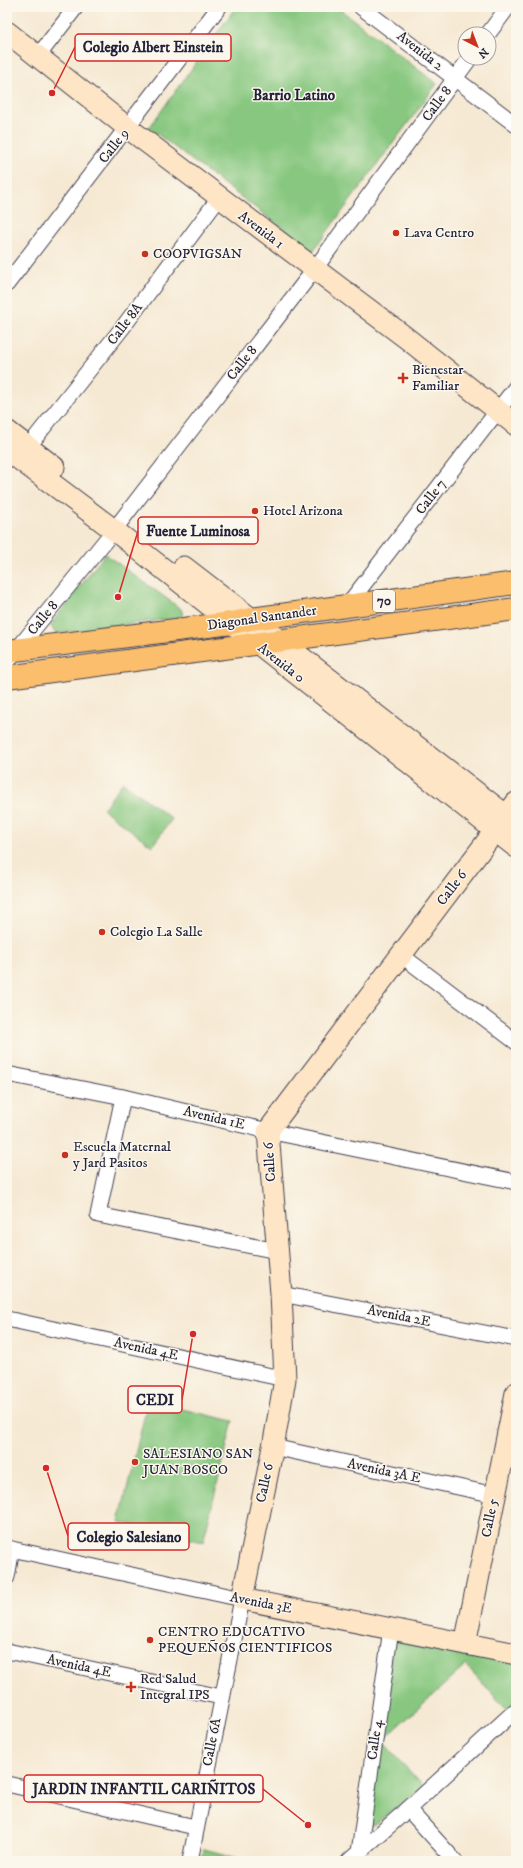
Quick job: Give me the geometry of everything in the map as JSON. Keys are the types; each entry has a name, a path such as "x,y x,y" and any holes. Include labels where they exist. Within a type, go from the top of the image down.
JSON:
{"main road":[{"name":"Diagonal Santander","path":"10,654 516,583"},
{"name":"Diagonal Santander","path":"7,676 516,609"}],"street":[{"path":"38,56 76,7"},
{"name":"Calle 9","path":"7,284 128,128 219,7"},
{"path":"494,26 508,7"},
{"name":"Avenida 2","path":"367,9 516,125"},
{"name":"Avenida 1","path":"7,32 128,128 314,270 405,337 516,425"},
{"name":"Calle 8","path":"10,654 117,524 314,270 464,66"},
{"name":"Calle 8A","path":"28,447 123,327 219,198"},
{"name":"Calle 7","path":"346,607 516,388"},
{"name":"Avenida 0","path":"7,431 28,447 117,524 242,621 279,640 508,818 516,847"},
{"name":"Avenida 0","path":"7,450 117,524"},
{"name":"Avenida 0","path":"242,621 257,644 508,818"},
{"name":"Calle 6","path":"242,1599 273,1447 285,1379 281,1294 268,1131 400,955 508,818"},
{"path":"400,955 516,1042"},
{"name":"Avenida 1E","path":"7,1074 123,1097 268,1131 516,1182"},
{"path":"123,1097 98,1215 277,1251"},
{"name":"Avenida 2E","path":"281,1294 516,1339"},
{"name":"Avenida 4E","path":"7,1319 285,1379"},
{"name":"Calle 5","path":"464,1644 516,1393"},
{"name":"Avenida 3A E","path":"273,1447 495,1495"},
{"path":"7,1576 10,1549"},
{"name":"Avenida 3E","path":"10,1549 242,1599 516,1654"},
{"name":"Calle 6A","path":"190,1861 195,1827 242,1599"},
{"name":"Calle 4","path":"354,1856 391,1629"},
{"name":"Avenida 4E","path":"7,1651 221,1697"},
{"name":"Calle 4","path":"354,1856 408,1809 516,1710"},
{"path":"7,1784 195,1827"},
{"path":"408,1809 455,1861"}],"green space":[{"path":"236,7 337,7 437,84 313,251 149,128"},
{"path":"105,554 181,609 183,615 177,618 55,633 51,626 55,619"},
{"path":"123,782 172,819 152,846 103,809"},
{"path":"148,1401 233,1421 203,1542 119,1522"},
{"path":"393,1639 516,1660 516,1704 508,1711 466,1665 382,1741 424,1787 369,1828"},
{"path":"203,1849 255,1861 201,1861"}],"place":[{"name":"Colegio Albert Einstein","path":"52,93"},
{"name":"Lava Centro","path":"396,233"},
{"name":"COOPVIGSAN","path":"145,254"},
{"name":"Bienestar Familiar","path":"403,378"},
{"name":"Hotel Arizona","path":"255,511"},
{"name":"Fuente Luminosa","path":"118,597"},
{"name":"Colegio La Salle","path":"102,932"},
{"name":"Escuela Maternal y Jard Pasitos","path":"65,1155"},
{"name":"CEDI","path":"193,1334"},
{"name":"SALESIANO SAN JUAN BOSCO","path":"135,1462"},
{"name":"Colegio Salesiano","path":"46,1468"},
{"name":"CENTRO EDUCATIVO PEQUEÑOS CIENTIFICOS","path":"150,1640"},
{"name":"Red Salud Integral IPS","path":"131,1687"},
{"name":"JARDIN INFANTIL CARIÑITOS","path":"308,1825"}],"district":[{"name":"Barrio Latino","path":"294,95"}]}
